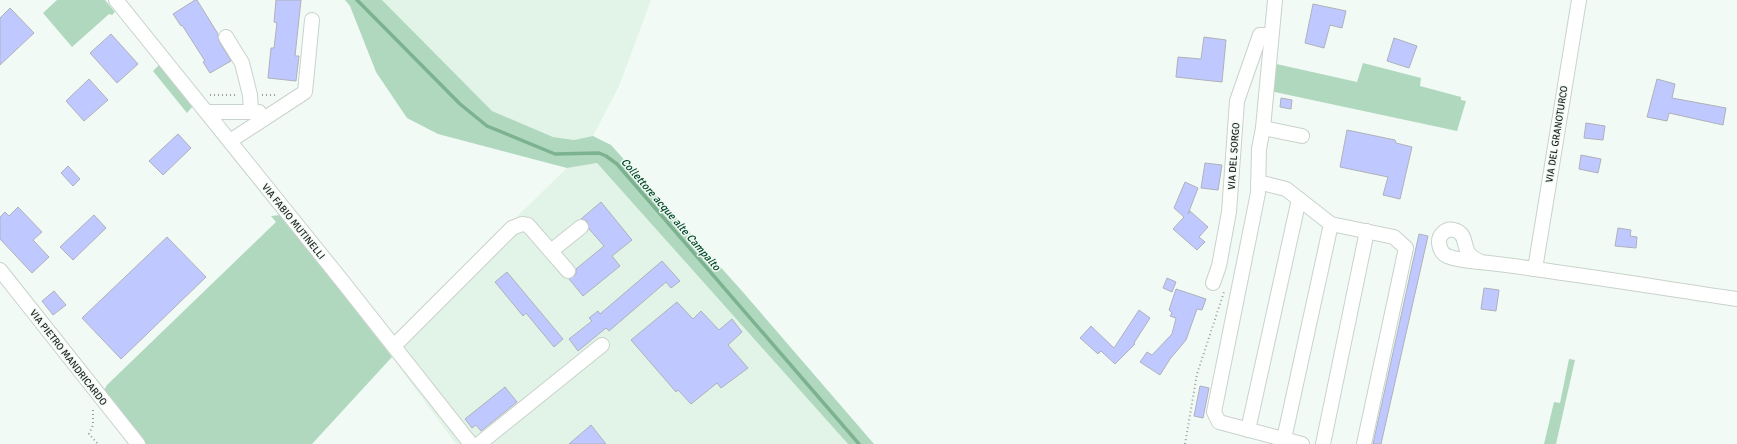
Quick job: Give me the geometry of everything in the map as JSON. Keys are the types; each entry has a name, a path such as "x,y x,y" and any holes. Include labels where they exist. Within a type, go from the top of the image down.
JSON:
{"street":[{"name":"VIA FABIO MUTINELLI","path":"116,0 471,444"},
{"path":"1266,0 1264,17 1268,36"},
{"path":"1275,0 1268,36 1263,128 1259,149 1258,193 1214,412 1219,422 1302,444"},
{"name":"VIA DEL GRANOTURCO","path":"1535,269 1578,0"},
{"path":"230,141 305,92 312,20"},
{"name":"VIA DEL SORGO","path":"1213,283 1219,266 1229,212 1237,101 1260,35 1268,36"},
{"path":"226,37 242,63 250,95 251,112"},
{"path":"207,112 276,111"},
{"path":"1263,128 1302,136"},
{"path":"1258,182 1286,188 1331,224 1394,237 1406,248 1364,444"},
{"path":"1248,430 1299,199"},
{"path":"394,346 512,228 522,224 528,225 568,271"},
{"path":"1284,439 1331,224"},
{"path":"551,251 581,227"},
{"path":"1323,444 1367,232"},
{"path":"1481,262 1737,299"},
{"name":"VIA PIETRO MANDRICARDO","path":"0,270 138,444"},
{"path":"479,444 602,345"}],"shaded area":[{"path":"382,0 651,0 619,86 593,136 574,140 553,137 492,111"},
{"path":"597,163 848,444 456,444 392,357 502,231 567,168"}],"green space":[{"path":"57,0 105,0 115,12 112,15 109,14 72,47 43,13"},
{"path":"345,0 382,0 492,111 553,137 574,140 593,136 611,145 742,291 874,444 848,444 597,163 567,168 438,134 407,118 376,72 350,6"},
{"path":"139,40 142,41 193,106 187,113 153,71 159,65"},
{"path":"1272,63 1357,82 1363,63 1421,78 1420,86 1461,97 1461,100 1466,101 1457,131 1270,91"},
{"path":"281,215 392,357 312,444 146,444 104,390 107,385 276,222 271,216"},
{"path":"1569,359 1575,360 1556,444 1544,444 1554,402 1560,403"}],"building":[{"path":"197,0 218,34 219,41 231,61 210,73 203,62 205,61 182,25 181,26 173,14"},
{"path":"276,0 301,0 295,56 299,56 296,81 268,78 271,48 274,48 277,23 274,22"},
{"path":"1313,4 1346,11 1342,28 1330,25 1324,48 1305,43"},
{"path":"10,8 34,33 0,65 0,18"},
{"path":"111,34 138,64 117,83 90,53"},
{"path":"1204,37 1226,40 1222,82 1176,77 1178,57 1201,59"},
{"path":"1394,38 1417,46 1409,68 1387,61"},
{"path":"89,79 108,100 84,121 66,101"},
{"path":"1657,79 1675,84 1672,98 1726,108 1723,125 1669,113 1667,121 1647,117"},
{"path":"1281,98 1292,100 1291,109 1280,107"},
{"path":"1586,123 1605,126 1603,140 1584,138"},
{"path":"1347,130 1395,140 1396,143 1412,147 1400,199 1383,195 1388,177 1340,167"},
{"path":"178,134 191,148 163,175 149,161"},
{"path":"1581,155 1601,159 1598,173 1579,169"},
{"path":"1205,163 1222,165 1218,190 1201,188"},
{"path":"68,166 80,179 73,186 61,173"},
{"path":"1185,182 1198,188 1188,214 1190,211 1208,227 1199,237 1205,242 1197,250 1173,229 1184,217 1174,208"},
{"path":"601,202 632,240 612,256 620,266 583,296 569,279 576,274 576,269 604,246 589,229 587,221 581,219"},
{"path":"18,207 42,232 33,240 49,257 32,273 0,239 0,217 5,212 9,216"},
{"path":"94,215 106,228 73,260 60,247"},
{"path":"1618,228 1631,230 1630,236 1637,237 1636,248 1615,246"},
{"path":"1419,234 1428,236 1381,444 1373,444"},
{"path":"167,237 206,277 121,359 82,318"},
{"path":"662,261 680,281 671,288 666,282 609,331 606,328 578,351 569,339 592,321 589,318 598,311 600,314"},
{"path":"507,272 563,339 554,347 526,313 523,316 495,282"},
{"path":"1167,278 1176,282 1172,292 1163,288"},
{"path":"1484,288 1499,290 1496,311 1481,309"},
{"path":"1176,289 1206,299 1202,310 1197,309 1186,340 1170,359 1160,375 1140,362 1147,352 1152,355 1172,334 1176,318 1170,316 1172,313 1169,310"},
{"path":"54,291 66,305 53,315 42,301"},
{"path":"677,302 693,319 701,311 719,330 732,319 742,332 728,345 748,368 721,388 717,383 691,404 678,390 676,392 631,340"},
{"path":"1139,310 1150,318 1134,343 1135,344 1115,364 1101,351 1098,354 1080,338 1091,326 1114,348"},
{"path":"1200,386 1209,388 1203,418 1194,416"},
{"path":"505,387 517,402 481,431 476,425 472,428 465,419"},
{"path":"591,425 606,444 569,444"}],"waterway":[{"name":"Collettore acque alte Campalto","path":"357,0 460,104 487,126 555,154 599,153 617,164 859,444"}]}
